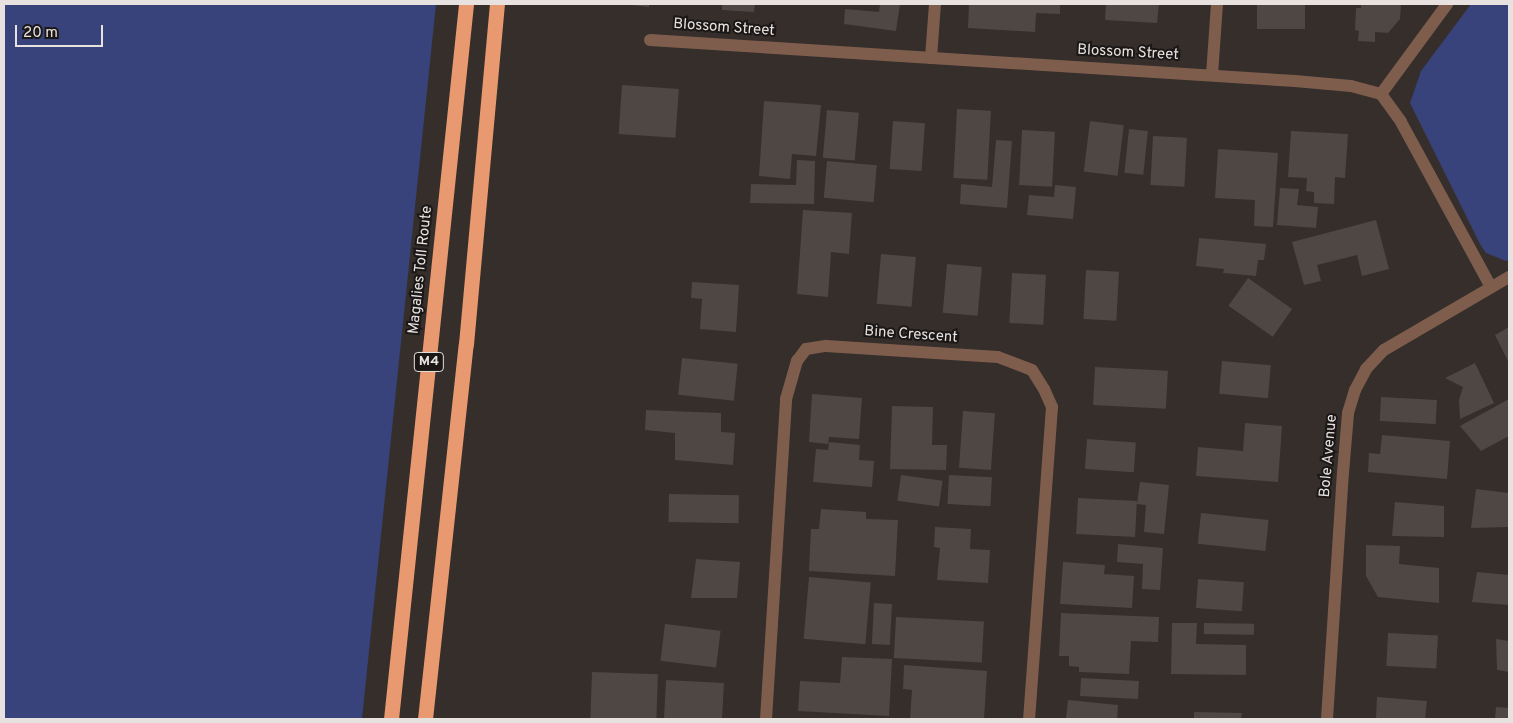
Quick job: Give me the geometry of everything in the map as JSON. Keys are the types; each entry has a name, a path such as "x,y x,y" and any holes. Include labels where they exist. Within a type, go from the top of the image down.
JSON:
{"highway":[{"name":"Magalies Toll Route","path":"391,719 466,4"},
{"name":"M4","path":"425,719 466,335 497,4"}],"street":[{"path":"931,58 935,4"},
{"path":"1212,74 1217,4"},
{"path":"1447,4 1381,94 1401,122 1490,287"},
{"name":"Blossom Street","path":"650,40 1212,74 1351,86 1381,94"},
{"name":"Bole Avenue","path":"1327,719 1348,413 1355,390 1366,369 1384,350 1509,277"},
{"name":"Bine Crescent","path":"766,719 786,400 797,361 806,349 826,346 998,357 1032,370 1044,389 1052,407 1029,719"}],"shaded area":[{"path":"4,4 436,4 362,719 4,719"},
{"path":"1471,4 1509,4 1509,260 1506,261 1486,253 1480,244 1410,103 1421,71"}],"building":[{"path":"622,4 649,4 649,7"},
{"path":"722,4 755,4 754,12 722,10"},
{"path":"880,4 900,4 896,31 844,24 845,9 879,12"},
{"path":"969,4 1060,4 1060,14 1036,13 1035,32 968,28"},
{"path":"1106,4 1159,4 1157,23 1105,20"},
{"path":"1257,4 1305,4 1305,29 1257,29"},
{"path":"1361,4 1401,4 1400,19 1388,33 1375,32 1375,42 1358,41 1359,31 1355,30 1356,8 1361,8"},
{"path":"622,85 679,89 675,138 619,134"},
{"path":"764,101 821,105 816,156 792,154 790,179 759,176"},
{"path":"957,109 991,111 987,180 953,178"},
{"path":"827,110 859,113 855,161 823,158"},
{"path":"893,121 925,123 922,171 890,169"},
{"path":"1090,121 1124,125 1118,176 1084,172"},
{"path":"1129,129 1148,131 1143,175 1124,173"},
{"path":"1022,130 1055,132 1052,187 1019,185"},
{"path":"1291,131 1348,134 1345,178 1335,177 1334,204 1314,203 1314,192 1306,191 1307,178 1288,177"},
{"path":"1153,136 1187,138 1184,187 1150,185"},
{"path":"996,140 1012,141 1007,208 960,204 961,184 992,187"},
{"path":"1218,149 1278,153 1273,227 1254,226 1255,200 1215,198"},
{"path":"797,160 815,161 814,204 750,203 751,184 796,185"},
{"path":"827,161 877,165 874,202 824,198"},
{"path":"1055,185 1076,187 1073,219 1027,215 1029,195 1054,197"},
{"path":"1280,188 1299,189 1297,205 1318,207 1316,228 1277,225"},
{"path":"803,210 852,213 849,254 831,252 828,297 797,294"},
{"path":"1376,220 1389,269 1362,276 1357,255 1317,265 1321,281 1304,285 1292,242"},
{"path":"1199,238 1266,244 1264,260 1258,260 1256,276 1223,273 1224,269 1196,266"},
{"path":"881,254 916,257 912,307 877,304"},
{"path":"947,264 982,267 978,316 943,313"},
{"path":"1086,270 1119,272 1116,321 1083,319"},
{"path":"1012,273 1046,275 1043,325 1009,323"},
{"path":"1248,278 1292,309 1273,337 1228,306"},
{"path":"692,282 739,285 736,332 700,329 702,299 691,298"},
{"path":"1509,327 1509,363 1495,335"},
{"path":"682,358 738,364 734,401 678,395"},
{"path":"1222,361 1271,365 1268,398 1219,394"},
{"path":"1475,363 1494,403 1460,419 1459,400 1463,387 1445,378"},
{"path":"1095,367 1168,371 1166,409 1093,405"},
{"path":"812,394 862,398 859,439 829,437 828,444 809,442"},
{"path":"1381,397 1437,400 1436,424 1380,421"},
{"path":"1509,399 1509,436 1481,451 1460,426"},
{"path":"892,406 933,407 932,445 947,445 946,470 890,469"},
{"path":"646,410 721,413 721,432 735,433 733,465 675,460 675,433 645,430"},
{"path":"963,411 995,413 991,470 959,468"},
{"path":"1245,423 1282,426 1278,482 1196,476 1198,447 1243,451"},
{"path":"1382,435 1450,441 1447,479 1368,472 1369,453 1380,454"},
{"path":"1087,439 1136,442 1134,472 1085,469"},
{"path":"829,442 860,445 859,460 874,461 872,487 813,482 816,449 828,450"},
{"path":"901,475 943,481 939,507 897,501"},
{"path":"949,475 992,477 990,506 947,504"},
{"path":"1140,482 1169,485 1164,534 1144,532 1146,505 1137,504"},
{"path":"1476,489 1509,493 1509,527 1471,528"},
{"path":"669,494 739,495 739,523 669,522"},
{"path":"1078,498 1137,501 1135,537 1076,534"},
{"path":"1395,502 1444,506 1444,537 1392,536"},
{"path":"821,509 866,512 866,519 898,520 895,576 809,571 811,529 819,529"},
{"path":"1201,513 1269,520 1265,551 1198,544"},
{"path":"935,527 971,529 970,549 990,550 988,583 937,580 940,548 934,547"},
{"path":"1118,544 1163,548 1160,590 1142,589 1143,564 1117,562"},
{"path":"1366,545 1400,546 1399,564 1439,568 1439,603 1378,597 1366,576"},
{"path":"696,559 740,562 737,598 691,598"},
{"path":"1063,562 1105,565 1104,574 1134,576 1132,608 1060,604"},
{"path":"1477,572 1509,575 1509,605 1472,602"},
{"path":"809,577 871,582 865,644 804,639"},
{"path":"1198,579 1244,582 1242,611 1196,608"},
{"path":"874,603 892,604 890,645 872,644"},
{"path":"1061,613 1159,617 1158,642 1131,641 1129,674 1079,672 1079,667 1069,666 1069,656 1059,656"},
{"path":"896,617 984,622 982,663 894,658"},
{"path":"1172,623 1197,623 1196,644 1246,645 1246,675 1171,674"},
{"path":"1204,623 1254,624 1254,635 1204,634"},
{"path":"665,624 721,631 716,668 660,661"},
{"path":"1388,633 1438,636 1436,669 1386,666"},
{"path":"1496,639 1509,641 1509,672 1497,670"},
{"path":"842,657 892,659 889,716 798,711 800,681 840,683"},
{"path":"904,665 987,671 984,719 910,719 912,690 903,689"},
{"path":"592,672 658,674 656,719 590,719"},
{"path":"1081,678 1139,681 1138,699 1080,696"},
{"path":"666,680 724,683 722,719 664,719"},
{"path":"1377,697 1427,701 1425,719 1376,719"},
{"path":"1068,700 1118,705 1117,719 1066,719"},
{"path":"1496,707 1509,708 1509,719 1495,719"},
{"path":"1194,712 1242,713 1241,719 1194,719"}]}
